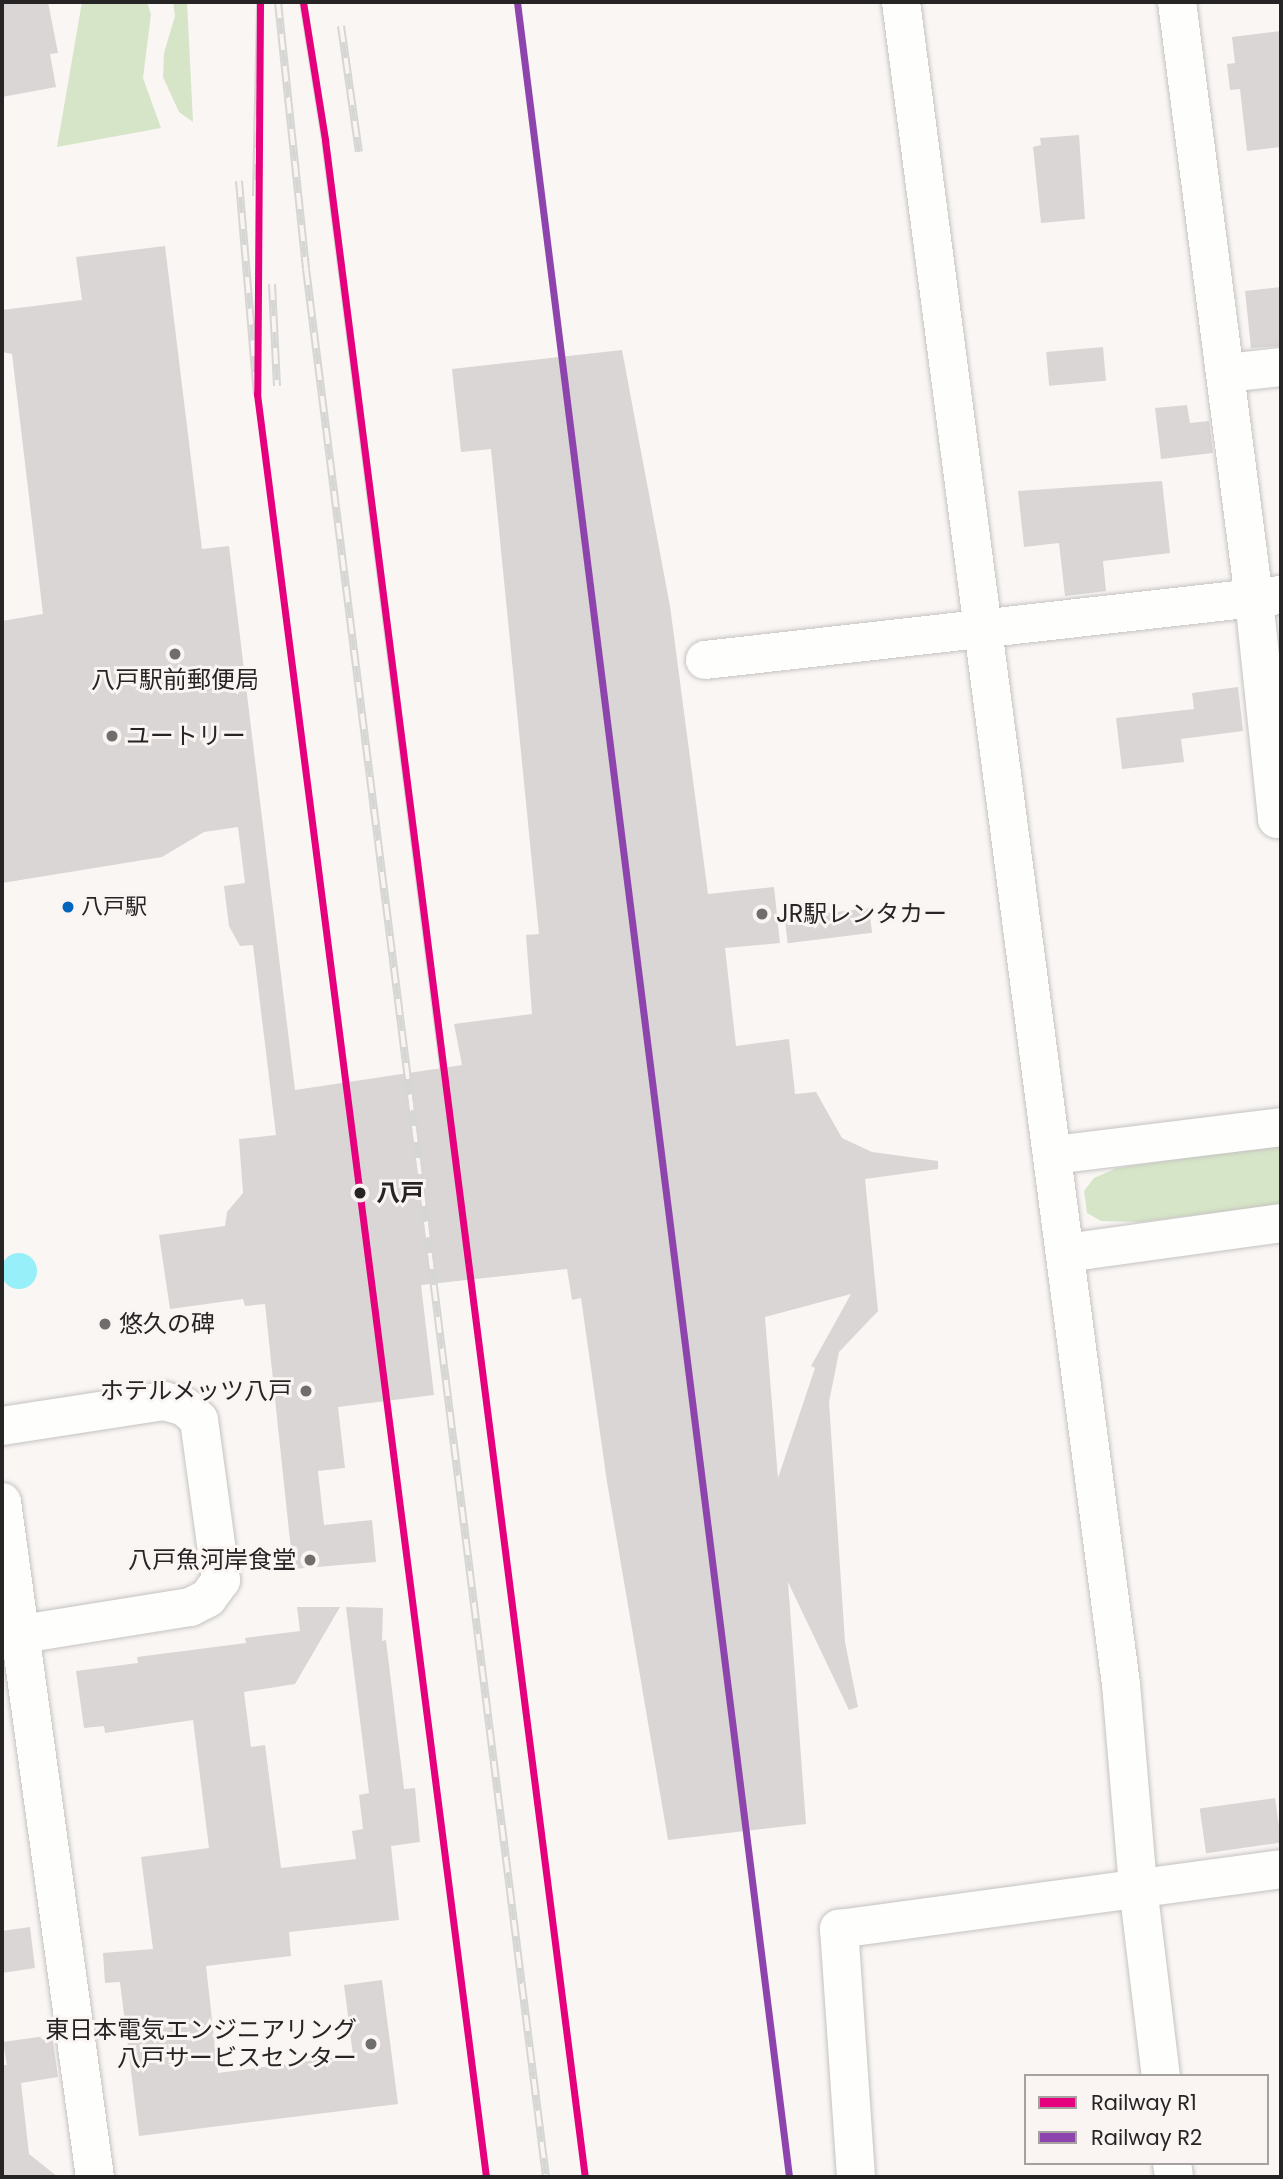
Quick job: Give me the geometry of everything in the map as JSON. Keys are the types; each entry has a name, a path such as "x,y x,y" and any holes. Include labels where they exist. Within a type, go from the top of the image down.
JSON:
{"street":[{"path":"901,2 982,629 1054,1155 1123,1706 1138,1887 1161,2074"},
{"path":"1177,2 1226,373 1268,597 1277,819 1281,818"},
{"path":"1226,373 1281,367"},
{"path":"705,660 1268,597"},
{"path":"1054,1155 1281,1127"},
{"path":"1066,1253 1281,1223"},
{"path":"2,1426 164,1401 185,1407 198,1420 221,1580 208,1598 190,1607 16,1646"},
{"path":"2,1503 16,1646 95,2177"},
{"path":"856,2177 839,1930 1281,1869"}],"green space":[{"path":"82,2 147,2 151,14 143,78 161,128 57,147"},
{"path":"173,2 187,2 193,122 179,112 163,77 164,53 175,16"},
{"path":"1281,1144 1281,1204 1141,1222 1101,1221 1087,1213 1084,1191 1094,1178 1117,1168"}],"water":[{"path":"19,1253 32,1258 37,1271 32,1284 19,1289 6,1284 1,1271 6,1258"}],"building":[{"path":"2,2 48,2 58,53 50,54 56,87 2,97"},
{"path":"1281,31 1281,147 1247,151 1240,89 1230,90 1227,64 1235,63 1232,37"},
{"path":"1079,135 1085,219 1041,223 1033,147 1041,145 1040,138"},
{"path":"165,246 202,549 229,546 295,1090 462,1065 454,1024 532,1014 526,935 539,934 491,449 461,452 452,369 622,350 670,606 708,894 774,887 780,943 725,948 736,1046 789,1039 795,1094 816,1092 842,1138 872,1152 938,1161 938,1169 865,1179 878,1311 839,1352 829,1402 845,1642 858,1707 849,1710 788,1582 806,1824 668,1840 607,1482 581,1298 572,1300 567,1269 421,1285 434,1395 338,1407 345,1468 318,1471 324,1525 372,1520 376,1562 293,1569 265,1304 245,1306 243,1299 170,1309 159,1235 225,1226 227,1212 243,1193 239,1139 276,1135 253,945 240,946 229,926 224,886 245,883 238,827 204,832 162,857 2,883 2,621 43,614 12,354 2,352 2,310 82,300 76,257","holes":["851,1294 811,1366 815,1368 778,1478 765,1317"]},
{"path":"1281,287 1281,346 1251,348 1245,291"},
{"path":"1103,347 1106,381 1049,386 1046,352"},
{"path":"1187,405 1190,423 1209,421 1213,453 1161,459 1155,408"},
{"path":"1162,481 1170,553 1103,561 1106,591 1065,596 1059,543 1024,547 1018,491"},
{"path":"1238,687 1243,731 1181,739 1184,762 1122,769 1116,718 1194,709 1192,693"},
{"path":"869,908 872,933 788,943 785,918"},
{"path":"297,1607 340,1607 295,1684 244,1692 251,1747 265,1745 281,1868 356,1859 352,1831 363,1829 359,1795 369,1793 346,1607 383,1608 382,1641 386,1640 404,1789 415,1788 420,1842 391,1846 399,1920 289,1932 291,1956 206,1966 218,2073 353,2055 344,1985 382,1980 398,2104 139,2136 120,1982 105,1983 103,1953 153,1949 141,1857 209,1848 193,1720 105,1733 104,1726 84,1728 76,1671 138,1663 137,1657 246,1643 245,1638 300,1631"},
{"path":"1275,1798 1281,1843 1206,1853 1200,1809"},
{"path":"30,1927 35,1968 2,1973 2,1931"},
{"path":"52,2035 58,2077 21,2083 29,2154 58,2177 2,2177 2,2065 7,2065 3,2042"}],"railway":[{"path":"256,196 260,2"},
{"path":"278,2 306,269 546,2177"},
{"path":"303,2 325,140 457,1176"},
{"path":"341,26 359,152"},
{"path":"239,181 257,394"},
{"path":"272,284 277,386"}],"rail line":[{"name":"R1","path":"260,2 257,394 486,2177"},
{"name":"R1","path":"303,2 325,140 585,2177"},
{"name":"R2","path":"517,2 789,2177"}],"place":[{"name":"八戸駅前郵便局","path":"175,654"},
{"name":"ユートリー","path":"112,736"},
{"name":"八戸駅","path":"68,907"},
{"name":"JR駅レンタカー","path":"762,914"},
{"name":"八戸","path":"360,1193"},
{"name":"悠久の碑","path":"105,1324"},
{"name":"ホテルメッツ八戸","path":"306,1391"},
{"name":"八戸魚河岸食堂","path":"310,1560"},
{"name":"東日本電気エンジニアリング 八戸サービスセンター","path":"371,2044"}]}
